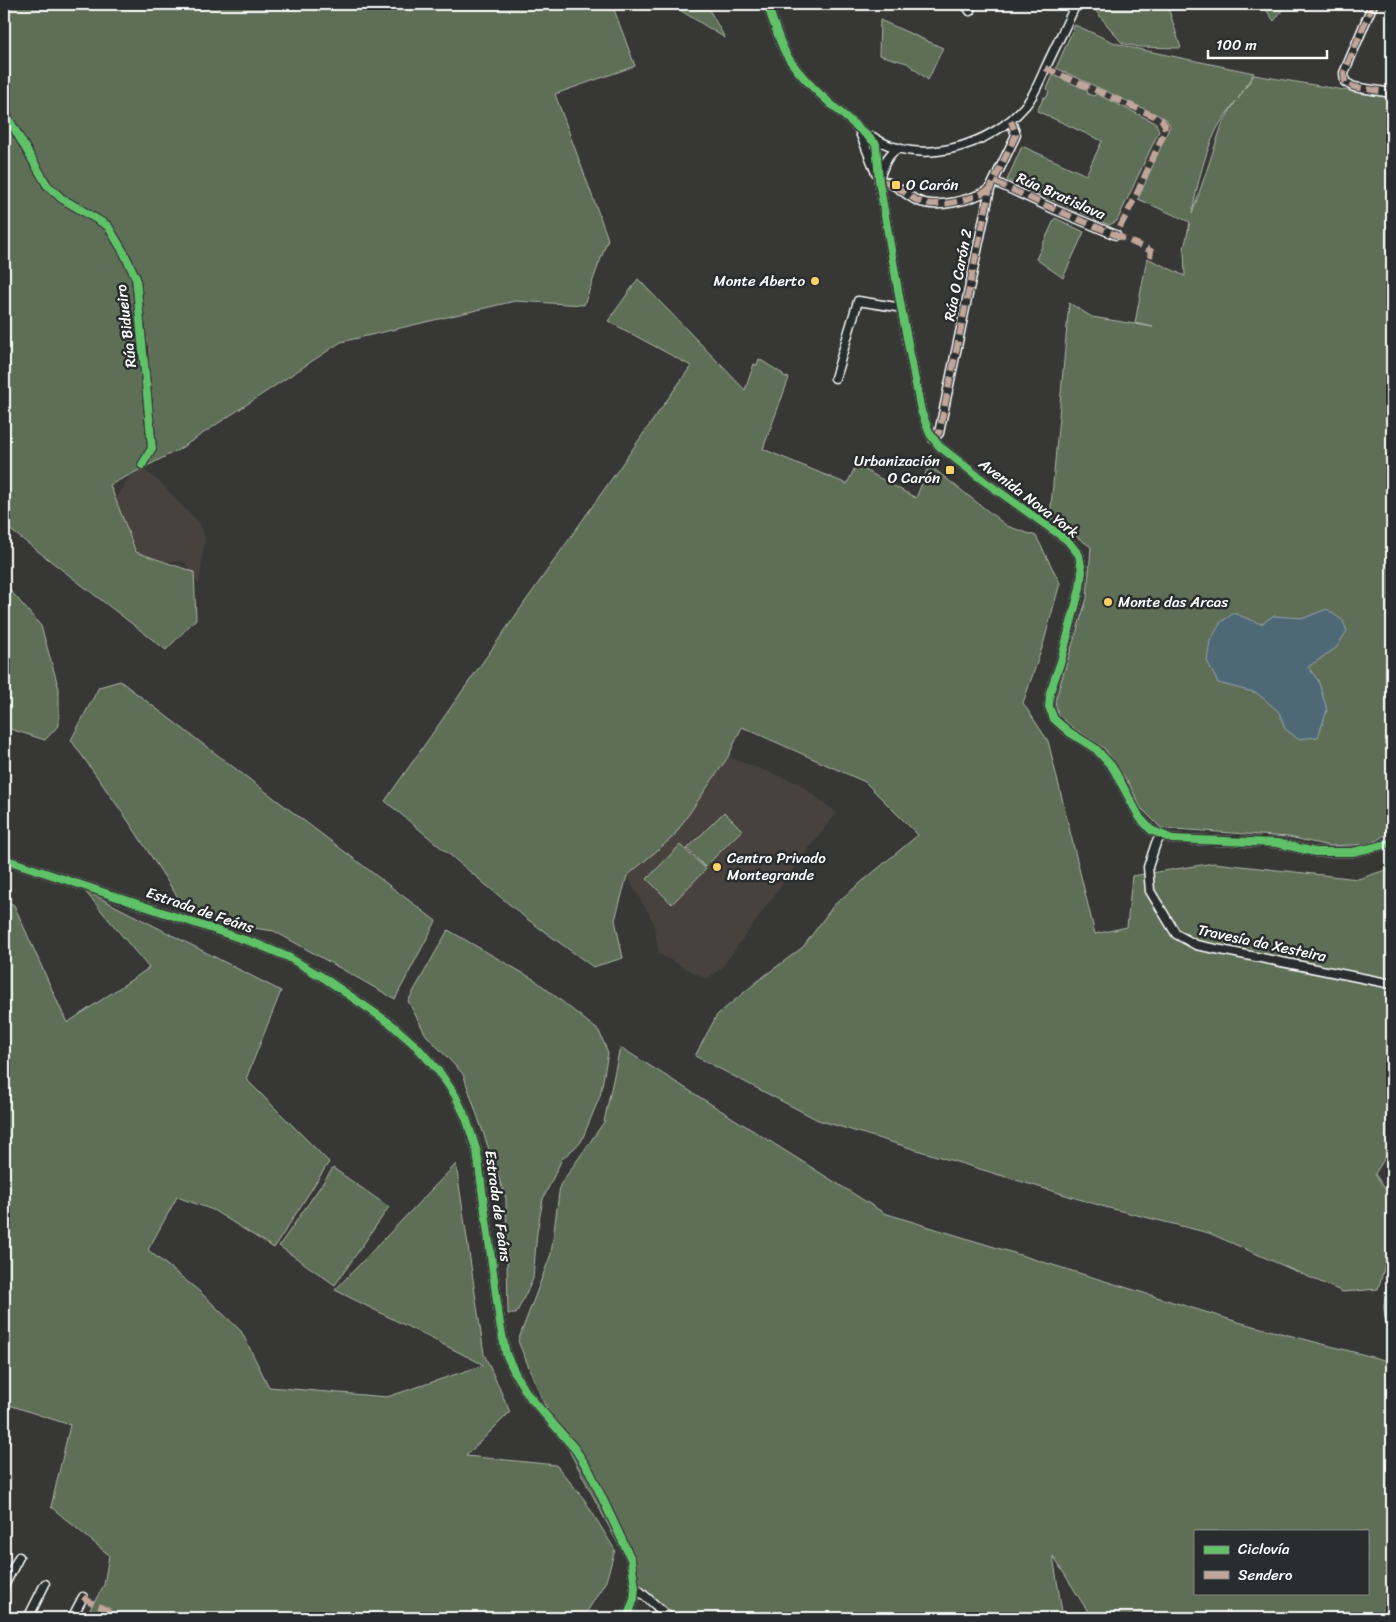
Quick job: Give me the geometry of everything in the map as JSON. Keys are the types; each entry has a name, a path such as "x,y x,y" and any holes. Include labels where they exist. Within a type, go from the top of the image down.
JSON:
{"street":[{"name":"Avenida Nova York","path":"767,4 786,54 795,67 808,82 858,126 878,181 921,411 930,434 938,446 1067,540 1079,555 1082,571 1080,588 1061,661 1050,692 1049,707 1054,719 1069,732 1096,748 1114,768 1140,818 1151,830 1162,835"},
{"path":"965,4 970,11"},
{"path":"858,126 878,142 899,148 936,152 953,149 1004,127 1026,105 1036,89 1076,4"},
{"path":"1374,4 1344,73 1345,82 1354,87 1392,92"},
{"name":"Rúa Bidueiro","path":"4,112 47,185 61,198 108,226 136,278 152,448 142,465"},
{"name":"Rúa O Carón 2","path":"933,439 939,433 990,189 1016,136 1011,121"},
{"name":"Avenida Nova York","path":"878,142 878,181"},
{"path":"870,158 872,147 878,142"},
{"path":"899,148 891,152 883,165 878,181 888,181 917,201 931,204 968,200 990,189"},
{"name":"Rúa Bratislava","path":"995,182 1116,235"},
{"path":"835,378 858,301 901,307"},
{"path":"1162,835 1172,839 1202,842 1277,843 1315,852 1353,852 1388,844 1392,841"},
{"name":"Travesía da Xesteira","path":"1162,835 1156,843 1148,867 1150,891 1176,934 1196,945 1392,984"},
{"name":"Estrada de Feáns","path":"4,853 7,860 258,944 288,957 324,978 391,1024 417,1047 440,1073 455,1095 466,1118 477,1152 500,1324 506,1354 528,1395 575,1449 590,1472 631,1559 635,1587 634,1599 627,1618"},
{"path":"1392,1287 1389,1297 1389,1314 1392,1326"},
{"path":"4,1586 19,1557"},
{"path":"28,1618 45,1584"},
{"path":"635,1587 670,1618"},
{"path":"72,1618 83,1597"}],"shaded area":[{"path":"136,464 160,482 199,522 205,537 199,586 184,561 142,562 115,501"},
{"name":"Centro Privado Montegrande","path":"728,757 798,783 837,813 802,857 721,969 706,979 659,954 653,921 627,876 673,837"}],"green space":[{"path":"4,4 612,4 635,66 555,94 608,239 584,305 515,301 341,342 178,450 110,485 136,552 194,572 196,619 166,650 4,525"},
{"path":"670,4 706,4 725,38"},
{"path":"1090,4 1167,4 1181,48 1139,47 1122,43"},
{"path":"1262,4 1287,4 1274,21"},
{"path":"880,20 943,48 928,80 907,63 879,55"},
{"path":"1075,25 1115,43 1133,48 1254,73 1238,99 1254,75 1392,98 1392,831 1370,844 1329,846 1289,837 1161,828 1141,808 1130,785 1104,748 1072,727 1058,715 1055,701 1087,598 1091,547 1050,518 1069,303 1092,317 1153,327 1135,323 1147,258 1185,276 1184,249 1190,222 1138,199 1170,126 1166,119 1056,68","holes":["1236,101 1223,122 1192,214 1199,178 1211,141 1222,120"]},
{"path":"1053,75 1087,90 1088,94 1093,96 1097,94 1156,123 1159,131 1117,221 1109,225 1007,180 1022,146 1086,175 1102,141 1037,111 1044,97 1047,97 1049,91 1047,89"},
{"path":"1055,218 1084,232 1063,278 1036,259"},
{"path":"638,279 745,390 754,364 757,365 759,359 783,374 783,376 789,378 763,449 847,484 856,465 916,498 929,465 1007,526 1036,536 1060,583 1043,645 1023,703 1048,741 1095,934 1127,927 1132,876 1214,863 1358,879 1392,868 1392,1146 1375,1174 1392,1199 1392,1242 1378,1289 1343,1292 1209,1233 1105,1207 818,1120 695,1056 717,1015 803,947 834,905 918,835 865,782 742,727 728,757 673,837 627,876 615,920 623,958 593,967 527,919 385,801 691,366 608,321"},
{"path":"4,583 41,626 59,689 59,725 45,740 4,727"},
{"path":"120,681 436,921 395,999 274,931 213,922 182,904 129,822 71,740 99,687"},
{"path":"724,812 742,830 705,867 687,849"},
{"path":"680,845 706,869 672,904 647,879"},
{"path":"84,890 281,991 246,1079 329,1162 274,1248 213,1210 177,1197 148,1250 199,1291 241,1331 269,1387 387,1397 484,1365 335,1290 456,1164 484,1354 510,1412 466,1456 556,1465 584,1499 615,1550 606,1581 583,1618 85,1618 104,1585 109,1555 51,1507 70,1425 6,1404 4,1406 4,899 14,905 67,1023 149,968"},
{"path":"448,930 535,980 599,1031 608,1053 600,1096 581,1142 562,1159 543,1199 537,1232 533,1279 516,1314 508,1314 506,1199 463,1074 426,1035 408,1001"},
{"path":"620,1047 884,1213 1238,1322 1392,1362 1392,1618 1092,1618 1053,1556 1063,1618 657,1618 542,1399 518,1341 551,1254 560,1185 604,1122"},
{"path":"333,1168 389,1207 335,1285 279,1246"}],"water":[{"path":"1327,609 1343,621 1347,631 1336,648 1308,667 1318,680 1327,710 1318,737 1298,739 1285,729 1279,712 1257,693 1218,683 1207,661 1210,641 1221,622 1234,613 1261,624 1273,616 1304,618"}],"marked path":[{"path":"1373,4 1344,73 1345,82 1354,87 1392,93"},
{"path":"1045,68 1161,119 1165,125 1164,133 1116,235 1151,251 1150,257"},
{"path":"933,439 939,433 990,189 1016,135 1011,121"},
{"path":"879,181 893,185 916,200 933,204 964,200 990,189"},
{"path":"995,182 1116,235"},
{"path":"83,1597 119,1618"}],"cycle path":[{"path":"767,4 783,48 794,66 815,90 876,144 879,181 901,307 921,411 930,434 939,446 984,481 1067,540 1079,555 1082,571 1080,588 1061,661 1050,692 1049,707 1054,719 1069,732 1096,749 1113,768 1140,818 1151,830 1172,839 1277,843 1315,852 1353,852 1388,844 1392,841"},
{"path":"4,111 47,185 61,198 108,226 136,278 152,448 142,465"},
{"path":"4,859 257,944 288,957 324,978 391,1024 417,1047 440,1073 455,1095 466,1118 477,1152 500,1324 506,1354 528,1395 575,1449 590,1472 631,1559 635,1587 634,1599 627,1618"}],"place":[{"name":"O Carón","path":"896,185"},
{"name":"Monte Aberto","path":"815,281"},
{"name":"Urbanización O Carón","path":"950,470"},
{"name":"Monte das Arcas","path":"1108,602"},
{"name":"Centro Privado Montegrande","path":"717,867"}]}
